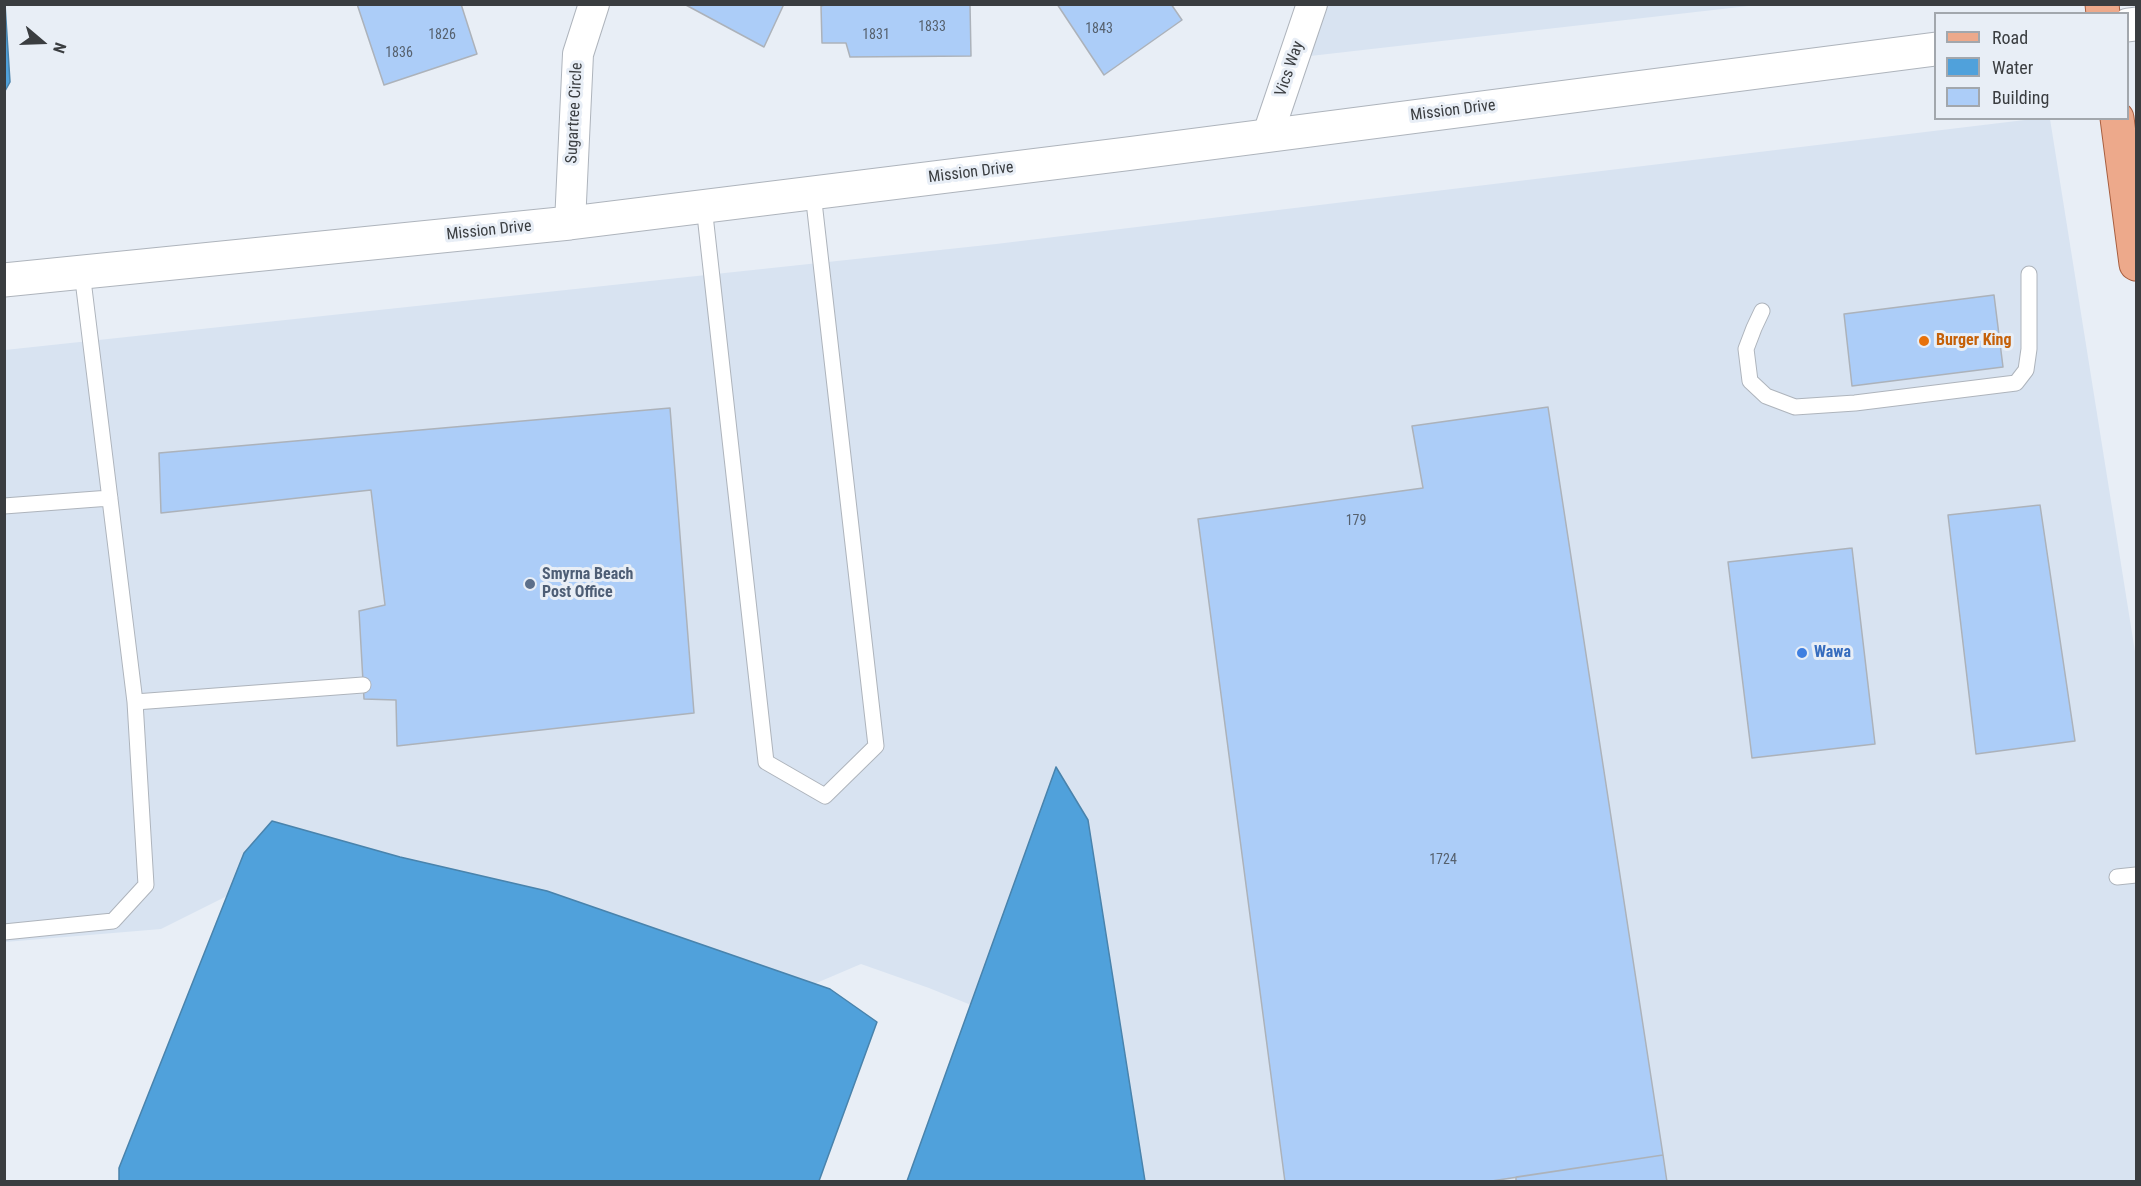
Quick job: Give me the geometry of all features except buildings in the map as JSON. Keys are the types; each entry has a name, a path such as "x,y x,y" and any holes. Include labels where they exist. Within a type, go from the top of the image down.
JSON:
{"main road":[{"path":"2117,120 2136,264"}],"street":[{"name":"Sugartree Circle","path":"570,223 578,54 594,4"},
{"name":"Vics Way","path":"1268,134 1312,4"},
{"name":"Mission Drive","path":"4,279 570,223 1934,49"}],"lane":[{"path":"704,206 766,762 825,796 876,746 813,193"},
{"path":"4,932 113,921 146,885 135,702 82,272"},
{"path":"1762,312 1746,348 1750,381 1766,396 1795,407 1855,403 2016,383 2026,370 2029,349 2029,274"},
{"path":"4,506 110,498"},
{"path":"135,702 363,685"},
{"path":"2117,877 2136,875"}],"shaded area":[{"path":"1304,5 1757,5 1284,59"},
{"path":"2025,120 2050,120 2136,658 2136,1181 1145,1181 1088,820 1056,768 971,1005 861,964 814,984 547,891 400,857 272,822 244,853 227,896 161,929 5,942 5,350 996,244"}],"water":[{"path":"4,5 10,82 5,91"},
{"path":"1056,767 1088,820 1145,1181 907,1181"},
{"path":"272,821 400,857 547,891 830,989 877,1022 819,1181 119,1181 119,1168 244,853"}],"place":[{"name":"Burger King","path":"1924,341"},
{"name":"Smyrna Beach Post Office","path":"530,584"},
{"name":"Wawa","path":"1802,653"}]}
